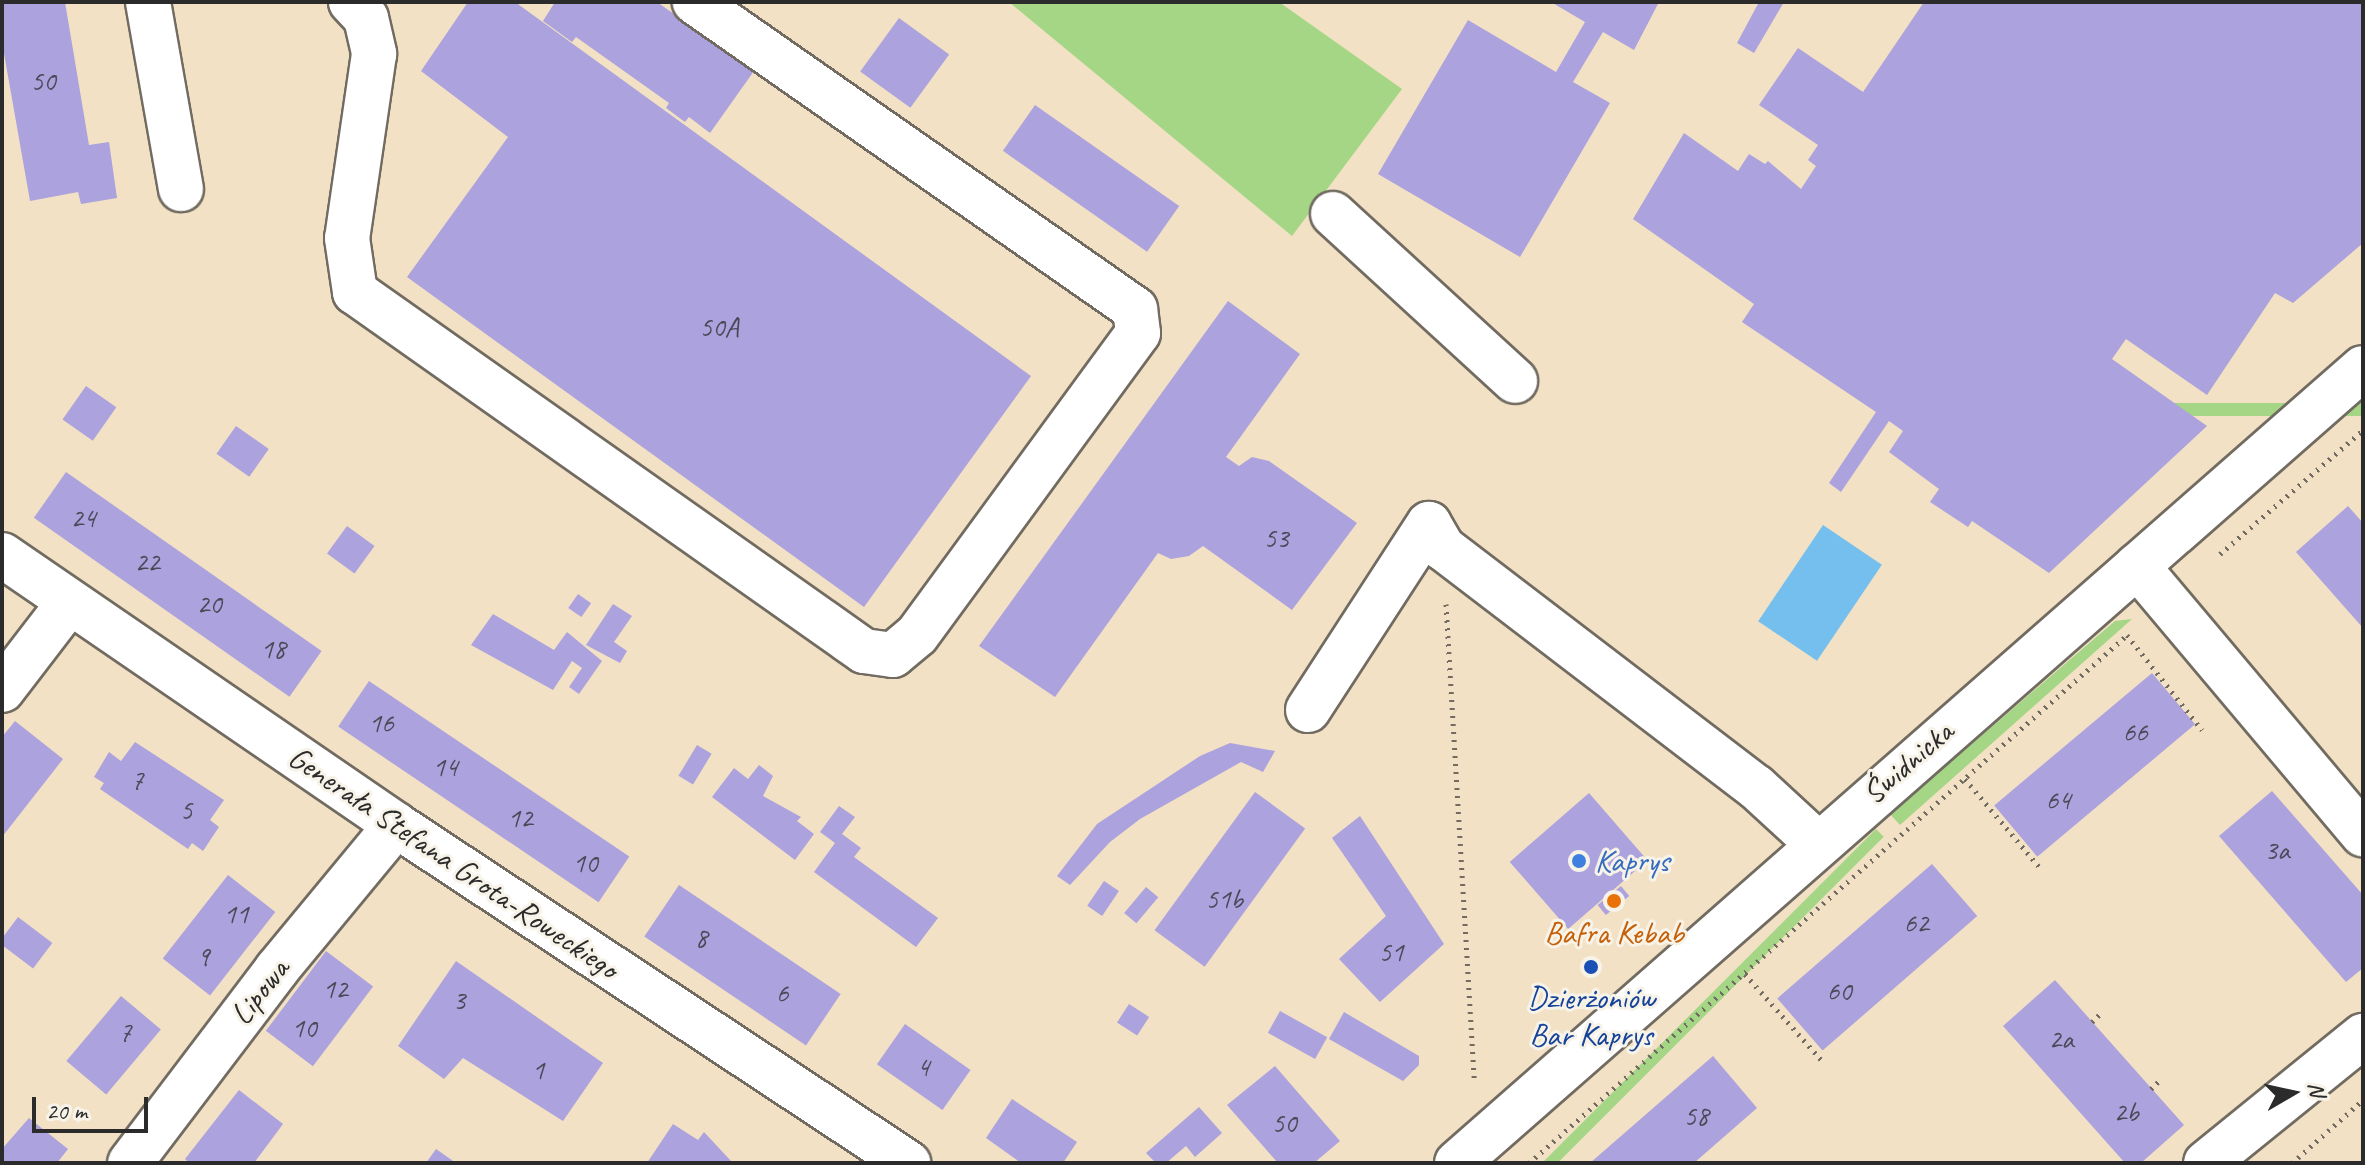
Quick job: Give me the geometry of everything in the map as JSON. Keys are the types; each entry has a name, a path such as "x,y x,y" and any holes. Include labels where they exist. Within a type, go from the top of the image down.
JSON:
{"street":[{"path":"148,2 181,189"},
{"path":"351,2 366,18 374,54 347,238 355,292 864,651 893,655 917,635 1138,333 1135,309 695,2"},
{"path":"1333,214 1515,381"},
{"name":"Świdnicka","path":"1457,1163 2363,368"},
{"path":"1308,710 1429,524 1443,548 1756,787 1818,844"},
{"name":"Generała Stefana Grota-Roweckiego","path":"2,555 68,604 396,825 908,1163"},
{"path":"2137,566 2363,834"},
{"path":"2,690 68,604"},
{"name":"Lipowa","path":"130,1163 277,969 396,825"},
{"path":"2206,1163 2363,1036"}],"path":[{"path":"2214,558 2363,430"},
{"path":"1443,548 1474,1078"},
{"path":"1529,1163 2166,600"},
{"path":"2127,635 2202,730"},
{"path":"1965,779 2042,870"},
{"path":"1745,974 1823,1062"},
{"path":"2092,1022 2101,1013"},
{"path":"2151,1089 2161,1079"},
{"path":"2292,1163 2363,1100"}],"green space":[{"path":"1009,2 1279,2 1402,89 1292,236"},
{"path":"2141,403 2363,403 2363,416 2141,416"},
{"path":"2132,619 1900,825 1890,814 2115,621"},
{"path":"1876,829 1884,837 1558,1163 1542,1163"}],"water":[{"path":"1823,525 1882,565 1817,661 1758,621"}],"building":[{"path":"2,2 65,2 89,145 109,142 117,198 81,204 78,192 30,201 2,42"},
{"path":"468,2 515,2 1031,376 864,607 407,277 508,137 421,71"},
{"path":"555,2 657,2 754,71 710,133 689,117 685,122 666,108 669,103 576,37 572,42 543,21"},
{"path":"1551,2 1659,2 1634,50 1603,32 1573,82 1610,103 1520,257 1378,174 1468,20 1556,72 1585,22"},
{"path":"1759,2 1784,2 1754,53 1737,43"},
{"path":"1924,2 2363,2 2363,243 2293,303 2275,293 2207,395 2126,339 2112,359 2207,426 2049,573 1972,521 1968,527 1930,502 1939,489 1889,452 1903,431 1889,421 1841,492 1829,483 1876,412 1742,322 1754,304 1633,219 1684,133 1738,171 1749,154 1765,164 1768,161 1801,189 1816,166 1808,160 1818,145 1759,105 1798,48 1863,92"},
{"path":"899,18 949,54 910,108 860,71"},
{"path":"1035,105 1179,206 1147,252 1003,151"},
{"path":"1228,301 1300,354 1226,457 1239,466 1252,457 1269,461 1357,523 1292,610 1203,546 1189,556 1171,559 1158,553 1055,697 979,646"},
{"path":"86,386 116,407 93,441 62,420"},
{"path":"236,426 269,449 249,477 216,454"},
{"path":"66,472 322,651 289,697 34,518"},
{"path":"2348,506 2363,523 2363,628 2296,552"},
{"path":"347,526 375,546 355,573 327,554"},
{"path":"578,594 591,603 581,617 568,608"},
{"path":"613,604 632,616 614,642 627,651 620,663 586,645"},
{"path":"493,614 554,650 567,632 602,661 579,694 569,687 582,668 572,661 553,690 471,645"},
{"path":"2152,673 2195,724 2037,857 1994,805"},
{"path":"369,681 629,857 599,902 338,727"},
{"path":"15,721 63,759 2,837 2,737"},
{"path":"135,742 224,800 210,820 219,827 203,851 192,843 188,849 100,789 104,783 94,777 109,752 121,761"},
{"path":"1230,743 1275,751 1263,772 1241,762 1140,819 1110,842 1070,885 1057,876 1097,824 1200,756"},
{"path":"697,745 712,754 693,785 678,776"},
{"path":"759,765 773,776 763,796 801,817 797,821 814,834 795,860 712,797 734,768 748,779"},
{"path":"2272,791 2363,895 2363,968 2346,982 2219,836"},
{"path":"1255,792 1305,828 1205,967 1154,930"},
{"name":"Kaprys","path":"1589,793 1647,860 1568,929 1510,862"},
{"path":"839,806 855,817 842,834 861,848 854,857 938,918 916,947 814,872 835,843 820,832"},
{"path":"1360,816 1444,944 1380,1002 1339,959 1386,916 1332,838"},
{"path":"1932,864 1977,916 1823,1051 1777,998"},
{"path":"228,875 275,912 210,995 163,959"},
{"path":"1104,881 1119,891 1102,916 1087,906"},
{"path":"679,885 841,994 806,1045 644,936"},
{"name":"Bafra Kebab","path":"1621,886 1629,896 1606,915 1598,905"},
{"path":"1146,887 1158,897 1136,923 1124,913"},
{"path":"18,917 52,943 33,968 2,945 2,938"},
{"path":"326,951 373,987 313,1066 266,1031"},
{"path":"456,961 603,1063 563,1121 463,1058 444,1079 398,1046"},
{"path":"2055,980 2184,1125 2141,1163 2125,1163 2003,1026"},
{"path":"121,996 161,1029 106,1095 66,1061"},
{"path":"1129,1004 1149,1017 1137,1036 1117,1022"},
{"path":"1280,1011 1327,1037 1315,1059 1268,1033"},
{"path":"1344,1012 1419,1056 1419,1065 1403,1081 1329,1039"},
{"path":"905,1024 971,1070 942,1110 877,1064"},
{"path":"1713,1056 1757,1108 1694,1163 1590,1163"},
{"path":"1275,1066 1340,1141 1314,1163 1278,1163 1227,1105"},
{"path":"239,1090 283,1124 254,1163 189,1163 185,1159"},
{"path":"1012,1099 1077,1142 1063,1163 1021,1163 986,1138"},
{"path":"1199,1107 1222,1133 1195,1157 1186,1146 1166,1163 1156,1163 1146,1153"},
{"path":"29,1118 68,1149 57,1163 2,1163 2,1149"},
{"path":"673,1124 698,1140 704,1132 731,1161 647,1163"},
{"path":"436,1149 456,1163 426,1163"}],"place":[{"name":"Kaprys","path":"1579,861"},
{"name":"Bafra Kebab","path":"1614,901"},
{"name":"Dzierżoniów Bar Kaprys","path":"1591,967"}]}
